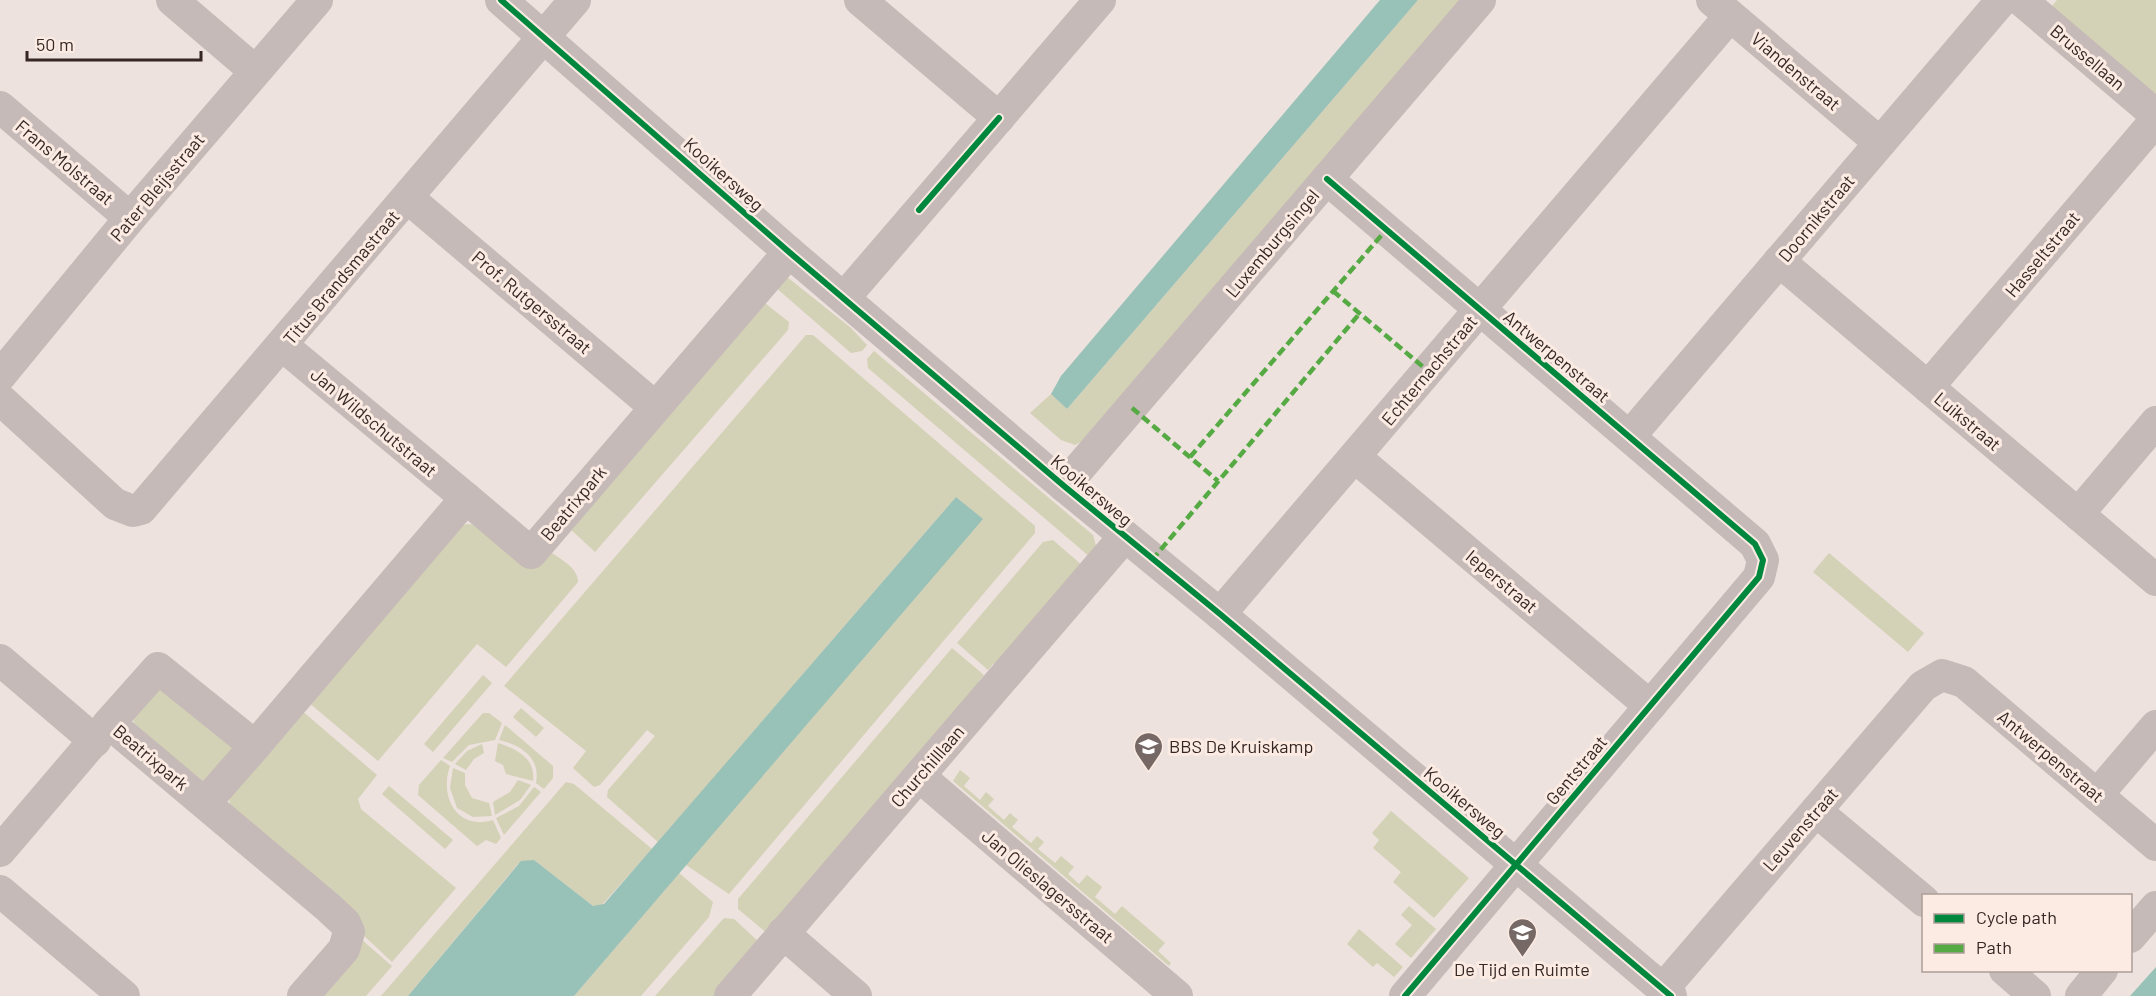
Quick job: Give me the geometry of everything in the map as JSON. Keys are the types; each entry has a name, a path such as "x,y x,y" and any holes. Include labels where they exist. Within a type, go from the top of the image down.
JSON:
{"street":[{"path":"172,0 255,71"},
{"name":"Pater Bleijsstraat","path":"0,376 130,218 316,0"},
{"name":"Kooikersweg","path":"501,0 789,252 1667,993"},
{"name":"Titus Brandsmastraat","path":"0,399 115,504 133,511 147,504 575,0"},
{"path":"860,0 999,118"},
{"path":"844,298 1100,0"},
{"name":"Luxemburgsingel","path":"1064,486 1480,0"},
{"name":"Doornikstraat","path":"1630,436 2002,0"},
{"name":"Brussellaan","path":"2020,0 2156,115"},
{"name":"Viandenstraat","path":"1721,8 1880,143"},
{"name":"Echternachstraat","path":"1220,614 1480,310 1721,8"},
{"name":"Frans Molstraat","path":"0,107 130,218"},
{"name":"Hasseltstraat","path":"1928,387 2156,120"},
{"name":"Antwerpenstraat","path":"1327,179 1755,544 1763,560"},
{"name":"Prof. Rutgersstraat","path":"408,198 655,408"},
{"name":"Beatrixpark","path":"206,803 466,498 531,553 789,252"},
{"name":"Luikstraat","path":"1779,261 2156,580"},
{"name":"Jan Wildschutstraat","path":"283,345 466,498"},
{"path":"2078,514 2156,422"},
{"name":"Ieperstraat","path":"1355,457 1650,706"},
{"name":"Churchilllaan","path":"729,996 1124,537"},
{"name":"Gentstraat","path":"1405,996 1759,577 1763,560"},
{"path":"0,660 102,732 0,851"},
{"name":"Beatrixpark","path":"255,746 158,668 102,732 206,803 345,923 349,932 344,949 303,996"},
{"name":"Antwerpenstraat","path":"1942,675 1964,682 2156,845"},
{"name":"Leuvenstraat","path":"1667,993 1816,811 1923,686 1942,675"},
{"path":"2097,795 2156,726"},
{"name":"Jan Olieslagersstraat","path":"919,776 1177,996"},
{"path":"1816,811 1922,900"},
{"path":"0,891 124,996"},
{"path":"2132,935 2156,907"},
{"path":"783,933 856,996"},
{"path":"2007,972 2035,996"},
{"path":"2081,996 2100,972"}],"shaded area":[{"path":"1418,0 1463,0 1088,438 1075,445 1061,440 1030,413 1051,394 1067,409"},
{"path":"2057,0 2156,0 2156,104 2048,11"},
{"path":"787,277 851,328 867,345 862,351 851,353 774,286"},
{"path":"761,300 789,322 788,330 595,552 566,525"},
{"path":"806,335 813,335 1035,526 1035,533 729,894 686,865 982,519 956,497 658,842 607,797 608,790 655,736 647,730 600,785 594,787 573,768 586,751 504,686"},
{"path":"874,351 1093,535 1096,546 1090,557 868,368 867,359"},
{"path":"467,524 513,535 550,552 575,572 578,582 506,667 477,644 378,761 308,702 460,526"},
{"path":"1053,540 1083,566 1002,661 993,664 988,670 957,643 1043,542"},
{"path":"1829,553 1924,633 1908,652 1813,572"},
{"path":"952,648 984,675 979,681 978,688 768,934 738,909 738,899"},
{"path":"483,675 492,683 433,752 424,744"},
{"path":"164,688 232,747 232,753 205,781 198,781 134,723 133,717 149,693"},
{"path":"521,708 544,728 536,737 513,717"},
{"path":"301,710 377,775 358,799 361,809 456,888 392,962 233,813 229,801 232,790"},
{"path":"483,713 489,713 502,723 495,740 469,745 452,762 443,758"},
{"path":"505,725 553,766 553,778 544,789 536,783 535,766 528,754 515,745 499,740"},
{"path":"498,743 524,756 531,767 533,781 506,774 503,765 495,761"},
{"path":"482,744 484,753 474,759 466,770 455,764 467,751"},
{"path":"441,760 450,766 447,789 454,809 470,821 493,820 501,838 496,844 486,840 477,846 418,795 419,785"},
{"path":"453,768 465,773 465,785 472,798 489,803 492,816 473,817 457,808 450,788"},
{"path":"960,770 970,778 964,786 980,800 986,792 994,799 988,806 1004,820 1010,813 1018,820 1012,827 1031,843 1037,836 1044,842 1038,849 1055,863 1061,856 1074,867 1068,874 1079,884 1087,875 1102,887 1095,897 1115,914 1122,906 1165,943 1158,951 1171,963 1169,966 953,781"},
{"path":"518,780 531,785 520,800 495,815 493,802 510,792"},
{"path":"566,782 574,784 652,849 600,907 593,906 534,860 518,864 408,996 381,996"},
{"path":"389,786 453,840 445,849 382,794"},
{"path":"534,787 541,792 504,835 496,818 519,806"},
{"path":"1391,811 1469,878 1434,918 1393,882 1401,872 1373,848 1379,840 1372,833"},
{"path":"679,873 713,902 709,917 641,996 574,996"},
{"path":"1409,906 1436,929 1411,958 1395,944 1412,925 1401,915"},
{"path":"724,918 734,919 760,943 715,996 655,996"},
{"path":"1359,929 1403,967 1394,977 1377,963 1373,967 1347,944"},
{"path":"362,940 392,966 366,996 317,996"}],"water":[{"path":"1380,0 1418,0 1067,409 1051,394 1061,376"},
{"path":"956,497 983,519 574,996 408,996 521,861 534,860 593,906 604,904"},
{"path":"2156,967 2156,996 2130,996"}],"marked path":[{"path":"1190,457 1386,230"},
{"path":"1333,291 1428,371"},
{"path":"1152,560 1360,313"},
{"path":"1132,408 1218,481"}],"cycle path":[{"path":"501,0 789,252 1671,996"},
{"path":"919,210 999,118"},
{"path":"1327,179 1755,544 1763,560 1759,577 1405,996"}],"place":[{"name":"BBS De Kruiskamp","path":"1148,772"},
{"name":"De Tijd en Ruimte","path":"1522,958"}]}
